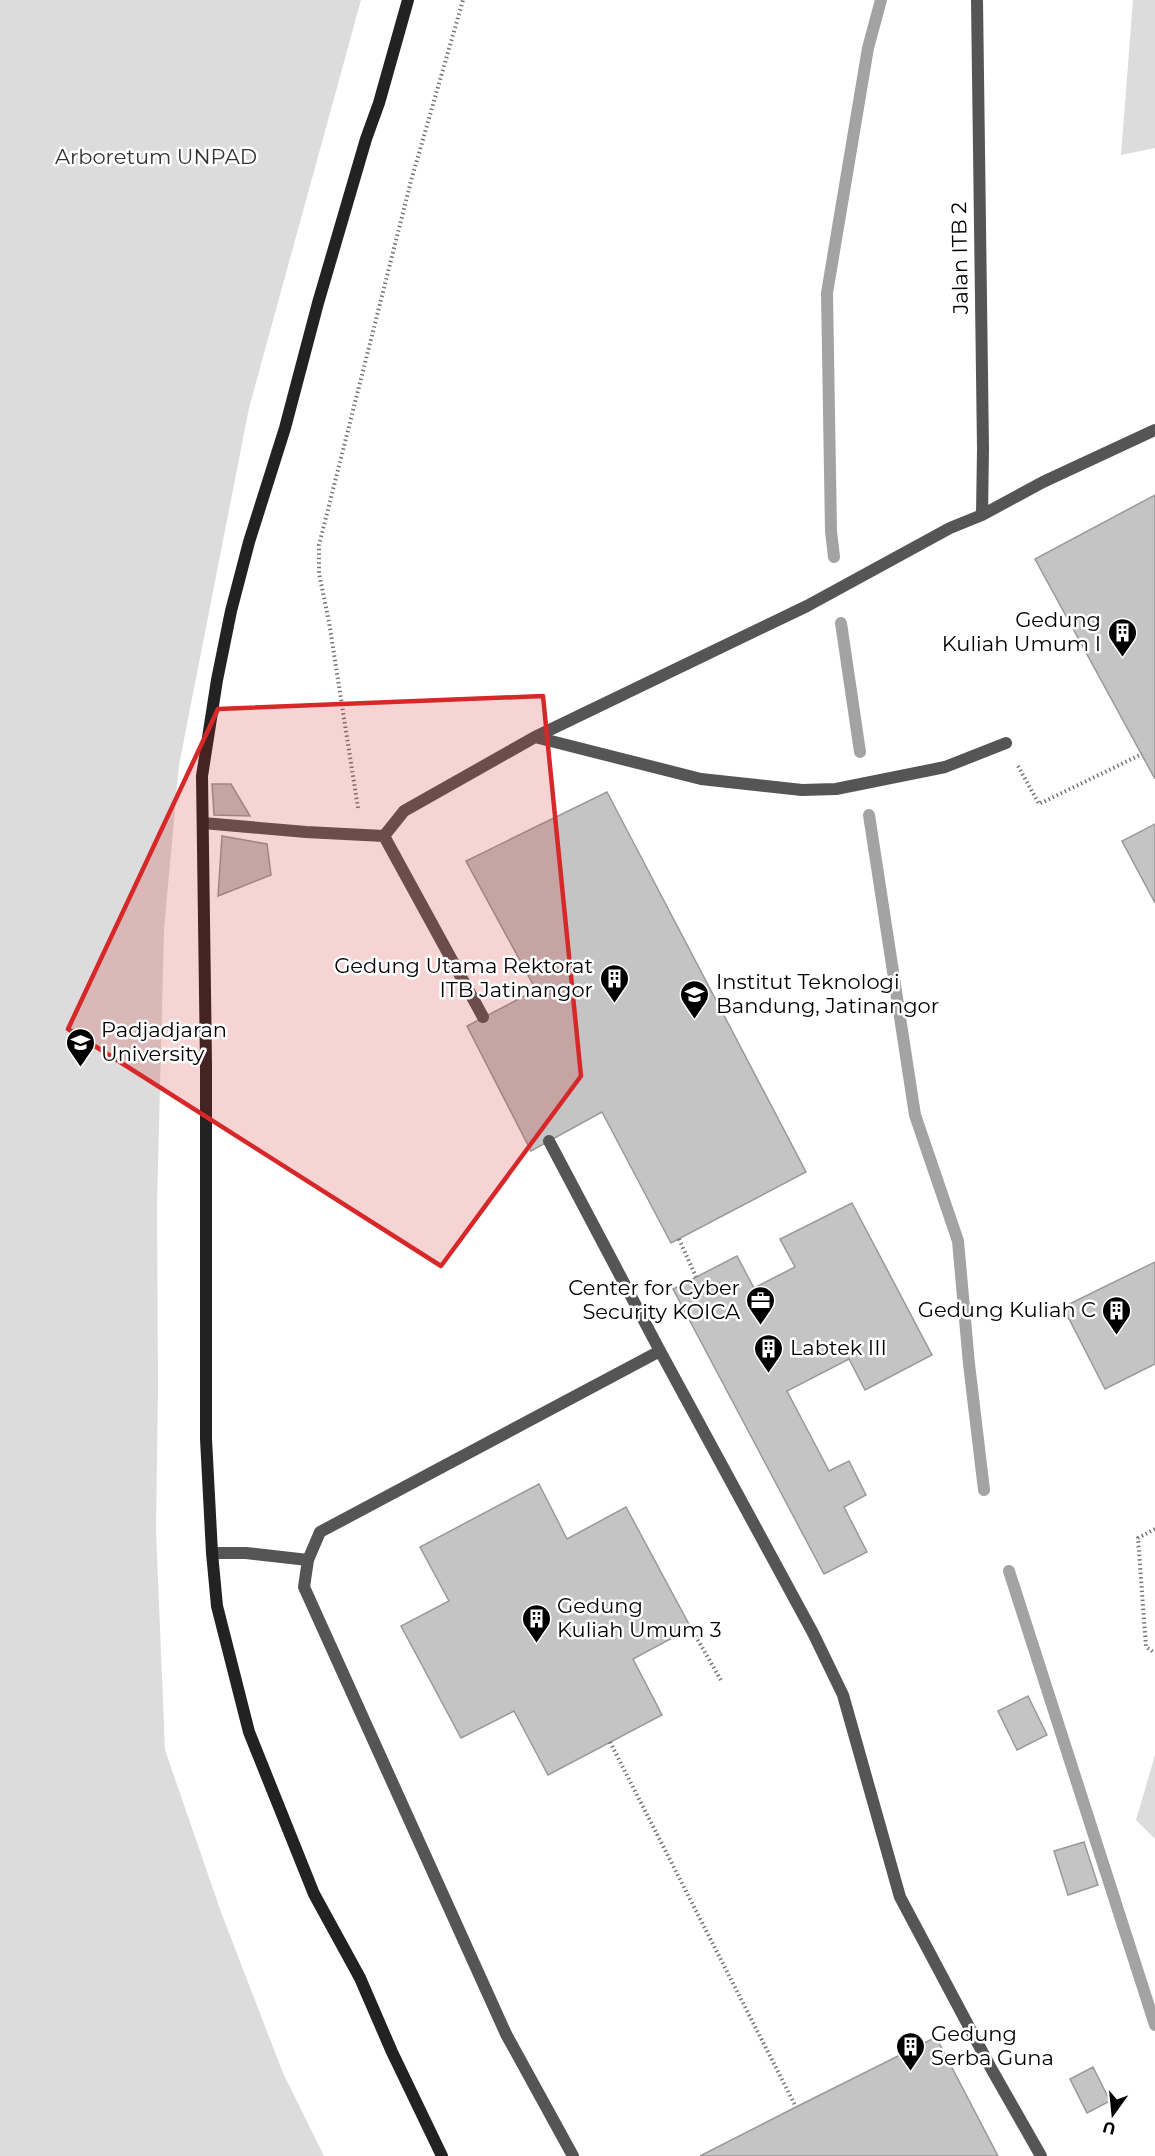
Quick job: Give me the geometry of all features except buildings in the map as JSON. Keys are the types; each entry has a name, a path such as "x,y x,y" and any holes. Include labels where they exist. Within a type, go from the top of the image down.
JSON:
{"main road":[{"path":"408,0 318,303 285,428 249,542 231,610 217,680 202,777 206,1439 212,1553 218,1606 249,1732 314,1894 360,1978 392,2052 442,2156"}],"lane":[{"name":"Jalan ITB 2","path":"977,0 982,515"},
{"path":"384,836 404,811 536,737 807,606 950,528 982,515 1043,482 1155,430"},
{"path":"536,737 701,779 802,790 836,789 945,766 1006,743"},
{"path":"203,823 384,836"},
{"path":"384,836 483,1017"},
{"path":"549,1141 813,1633 843,1695 900,1898 1041,2156"},
{"path":"573,2156 506,2034 304,1587 308,1560 320,1532 660,1351"},
{"path":"212,1553 246,1553 308,1560"}],"path":[{"path":"362,835 320,573 319,545 411,181 463,0"},
{"path":"1006,743 1039,804 1142,754"},
{"path":"679,1239 696,1276"},
{"path":"1155,1529 1138,1538 1146,1647 1155,1653"},
{"path":"691,1628 722,1682"},
{"path":"610,1742 796,2107"}],"highlighted area":[{"path":"543,696 581,1076 441,1266 68,1029 218,709"}],"green space":[{"name":"Arboretum UNPAD","path":"0,0 361,0 249,408 179,765 164,929 157,1205 156,1531 165,1750 221,1912 283,2073 324,2156 0,2156"},
{"path":"1133,0 1155,0 1155,148 1121,155"},
{"path":"1155,1755 1155,1839 1136,1820"}],"waterway":[{"path":"834,557 831,531 827,293 868,48 881,0"},
{"path":"841,623 860,752"},
{"path":"869,815 915,1115 958,1241 969,1364 984,1490"},
{"path":"1009,1571 1155,2025"}],"place":[{"name":"Gedung Kuliah Umum I","path":"1122,658"},
{"name":"Gedung Utama Rektorat ITB Jatinangor","path":"614,1004"},
{"name":"Institut Teknologi Bandung, Jatinangor","path":"695,1020"},
{"name":"Padjadjaran University","path":"80,1068"},
{"name":"Center for Cyber Security KOICA","path":"761,1326"},
{"name":"Gedung Kuliah C","path":"1117,1336"},
{"name":"Labtek III","path":"769,1374"},
{"name":"Gedung Kuliah Umum 3","path":"536,1644"},
{"name":"Gedung Serba Guna","path":"910,2072"}]}
